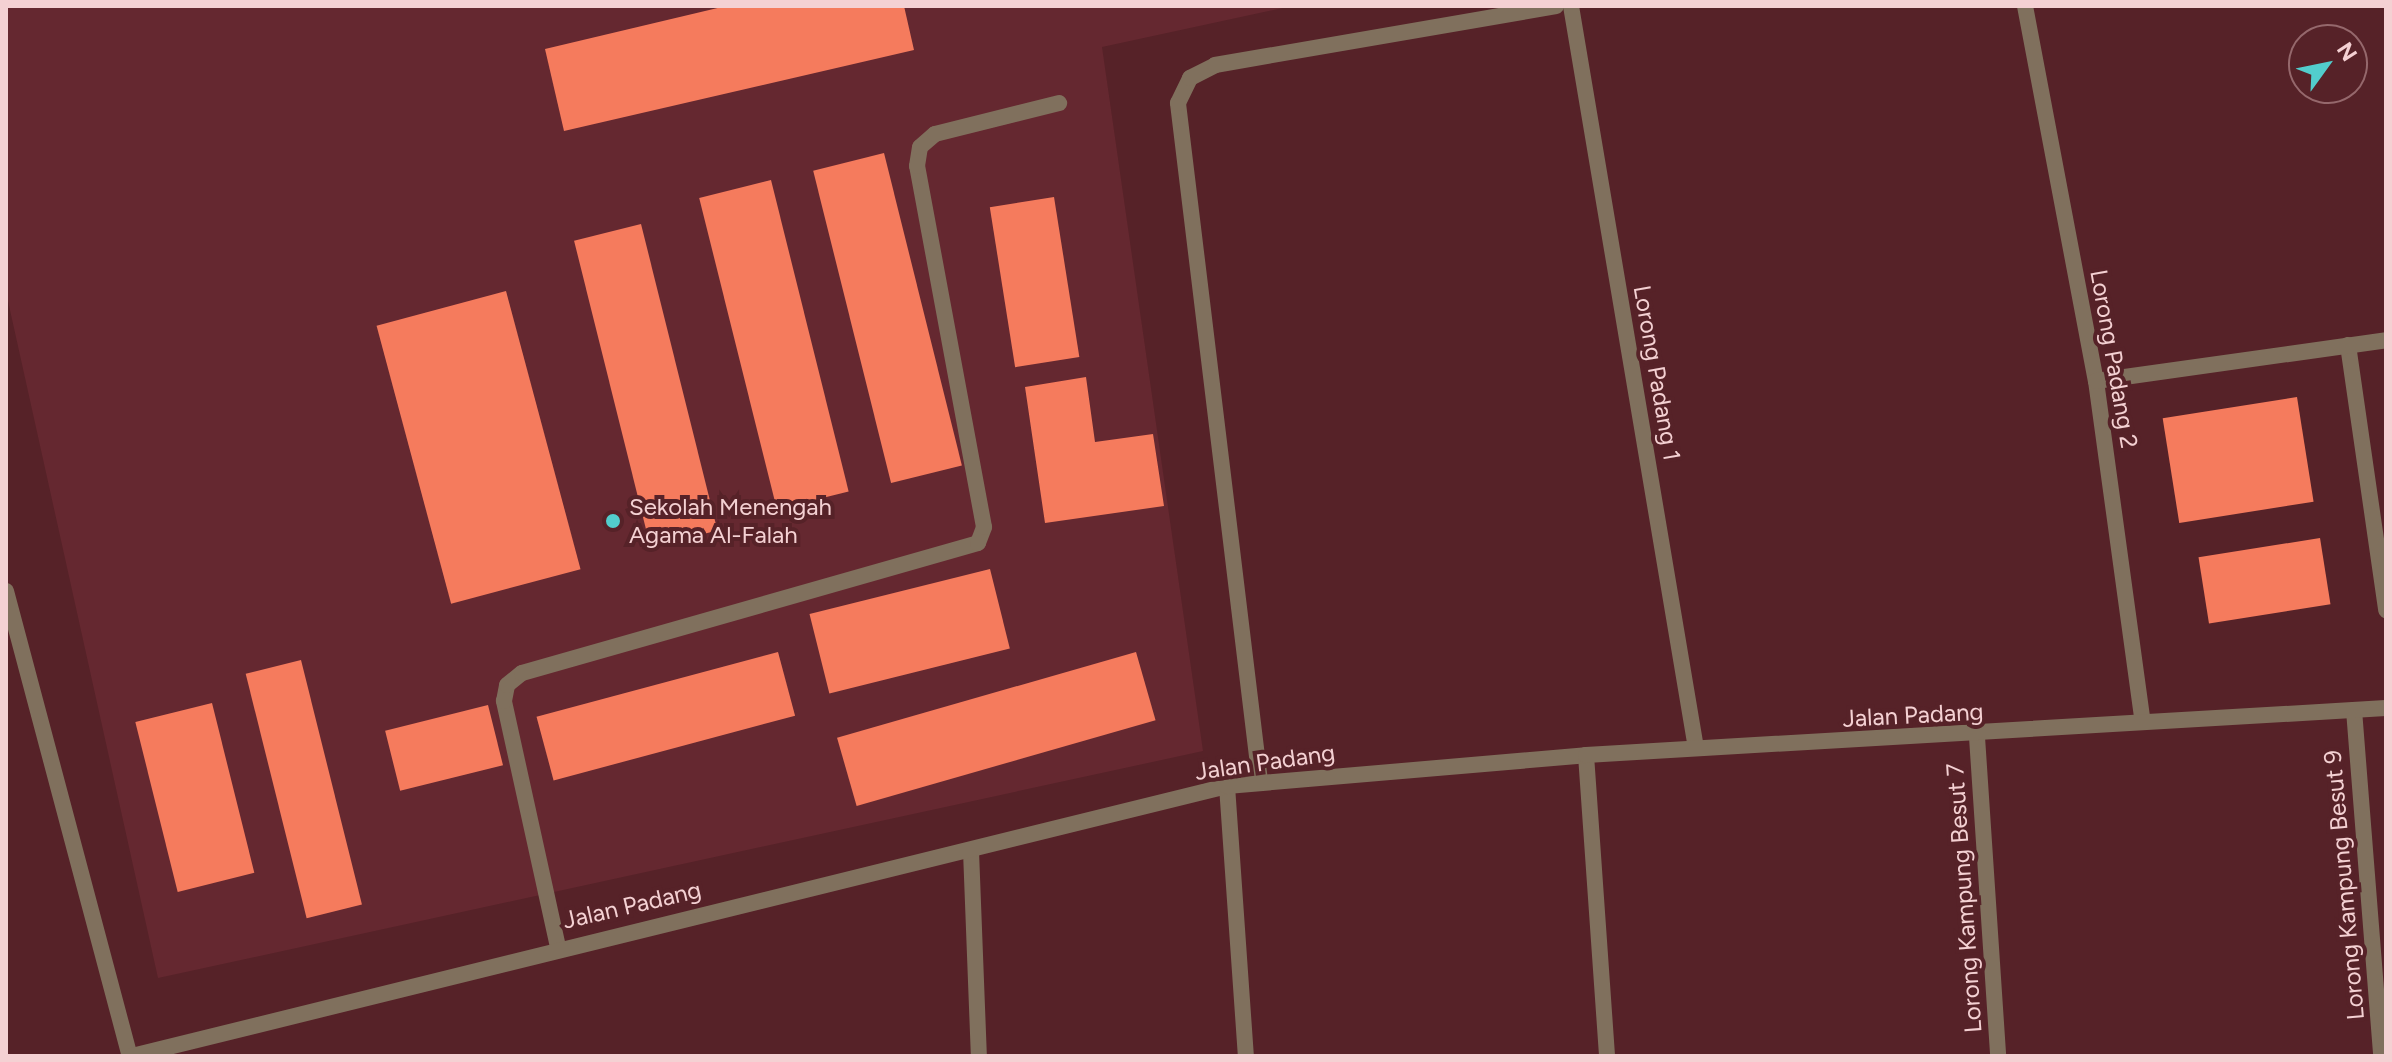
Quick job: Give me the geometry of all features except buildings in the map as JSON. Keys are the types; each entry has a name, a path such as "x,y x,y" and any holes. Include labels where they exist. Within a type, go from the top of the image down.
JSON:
{"street":[{"path":"1260,781 1178,103 1190,78 1215,65 1477,12 1556,6"},
{"name":"Lorong Padang 1","path":"1571,6 1696,748"},
{"name":"Lorong Padang 2","path":"2025,6 2096,381 2143,722"},
{"path":"558,947 504,701 507,685 522,673 978,543 984,527 917,166 920,147 935,134 1059,103"},
{"path":"2096,381 2386,340"},
{"path":"2348,345 2386,610"},
{"path":"6,591 140,1055"},
{"name":"Jalan Padang","path":"140,1055 558,947 971,851 1227,786 1586,755 1977,737 2143,722 2386,708"},
{"name":"Lorong Kampung Besut 9","path":"2354,710 2381,1056"},
{"name":"Lorong Kampung Besut 7","path":"1977,737 1998,1056"},
{"path":"1586,755 1607,1056"},
{"path":"1227,786 1246,1056"},
{"path":"971,851 979,1056"}],"shaded area":[{"name":"Sekolah Menengah Agama Al-Falah","path":"6,6 1292,6 1102,47 1203,751 158,978 6,292"}],"place":[{"name":"Sekolah Menengah Agama Al-Falah","path":"613,521"}]}
